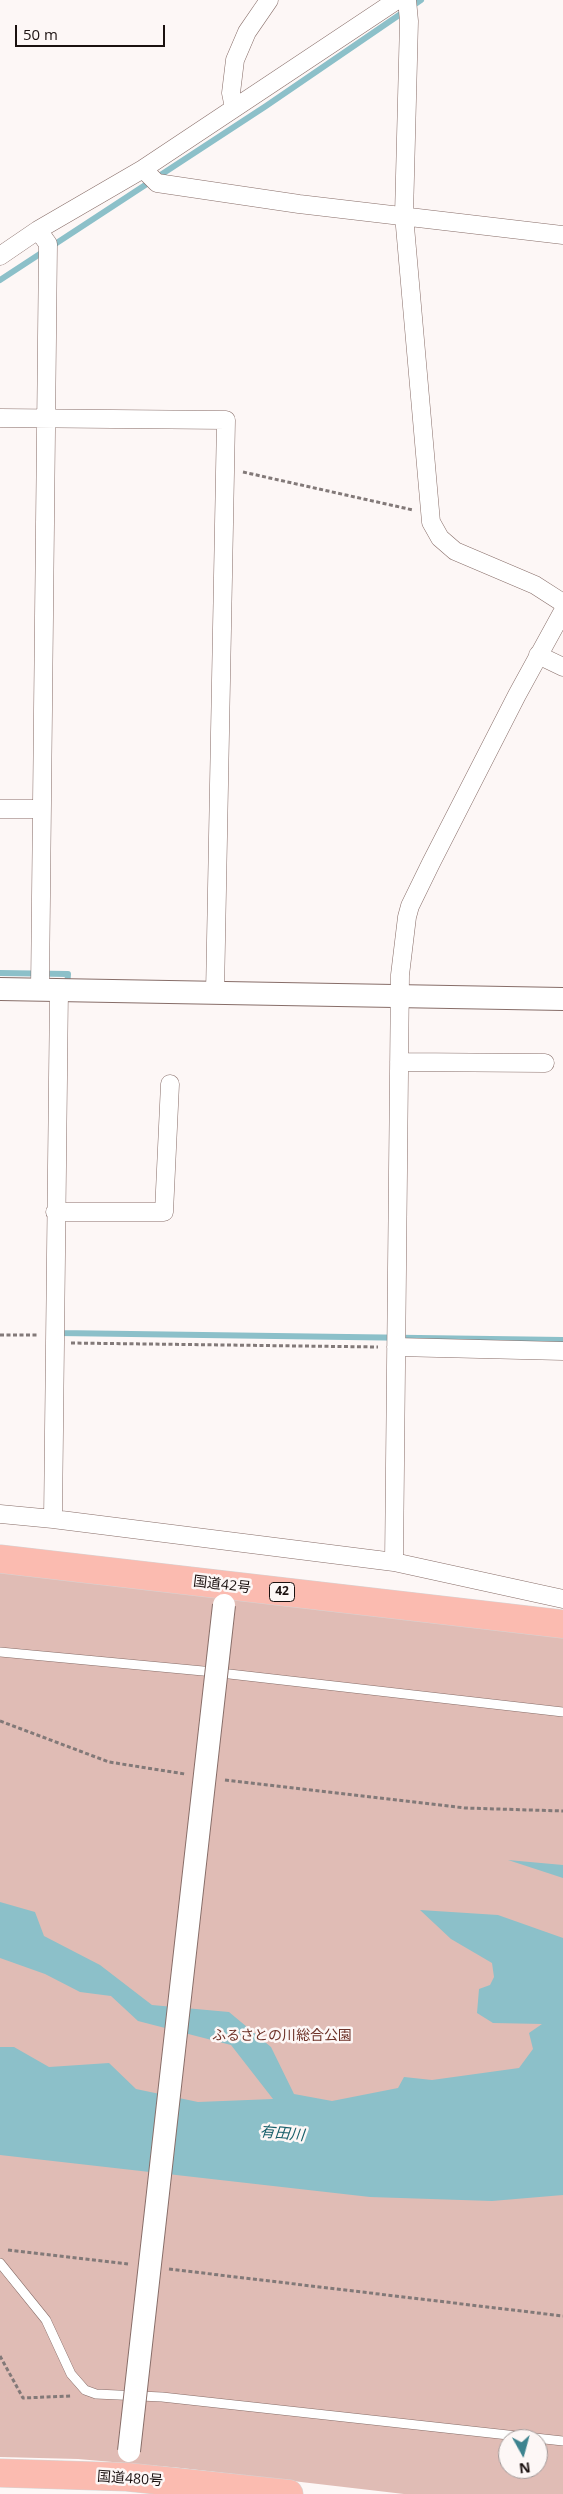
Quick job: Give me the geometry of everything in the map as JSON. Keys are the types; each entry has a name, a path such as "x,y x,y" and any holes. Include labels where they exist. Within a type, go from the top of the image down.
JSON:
{"highway":[{"name":"国道42号","path":"0,1559 225,1595 563,1624"},
{"name":"国道480号","path":"0,2473 128,2464 289,2494"}],"street":[{"path":"234,108 231,93 235,60 247,32 269,0"},
{"path":"0,256 38,230 143,169 396,0"},
{"path":"407,0 409,21 404,215 429,514 435,533 454,551 535,585 563,603"},
{"path":"143,169 157,183 299,204 563,235"},
{"path":"38,230 48,244 40,809 50,990 56,1212 53,1519"},
{"path":"0,418 47,420 226,420 215,993"},
{"path":"394,1562 400,975 410,906 538,655 563,612"},
{"path":"538,655 563,667"},
{"path":"0,809 40,809"},
{"path":"0,989 563,999"},
{"path":"399,1062 545,1063"},
{"path":"56,1212 164,1212 170,1084"},
{"path":"396,1348 563,1351"},
{"path":"0,1514 394,1562 563,1599"},
{"path":"128,2464 225,1595"}],"lane":[{"path":"0,1652 202,1671 563,1712"},
{"path":"0,2263 46,2320 74,2380 85,2390 96,2394 162,2397 563,2441"}],"path":[{"path":"225,468 429,514"},
{"path":"0,1335 54,1339 396,1348"},
{"path":"0,1721 109,1762 192,1775"},
{"path":"221,1779 465,1808 563,1811"},
{"path":"0,2249 138,2266"},
{"path":"168,2269 563,2316"},
{"path":"0,2356 23,2398 96,2394"}],"green space":[{"name":"ふるさとの川総合公園","path":"0,1568 563,1634 563,2494 404,2494 181,2468 78,2459 0,2457"}],"water":[{"path":"508,1860 563,1865 563,1878"},
{"name":"有田川","path":"0,1902 35,1912 44,1936 100,1965 152,2005 229,2012 271,2047 294,2094 332,2101 398,2088 404,2077 432,2080 519,2068 533,2049 529,2033 542,2024 493,2023 477,2013 479,1989 490,1985 494,1977 492,1963 451,1939 420,1910 498,1915 563,1938 563,2195 492,2201 370,2197 0,2155 0,2047 14,2047 49,2067 109,2063 136,2089 198,2102 273,2099 231,2045 138,2021 111,1996 80,1992 45,1974 0,1958"}],"waterway":[{"path":"0,280 266,106 421,0"},
{"path":"0,973 68,974 67,987"},
{"path":"59,1330 59,1333 563,1340"}]}
